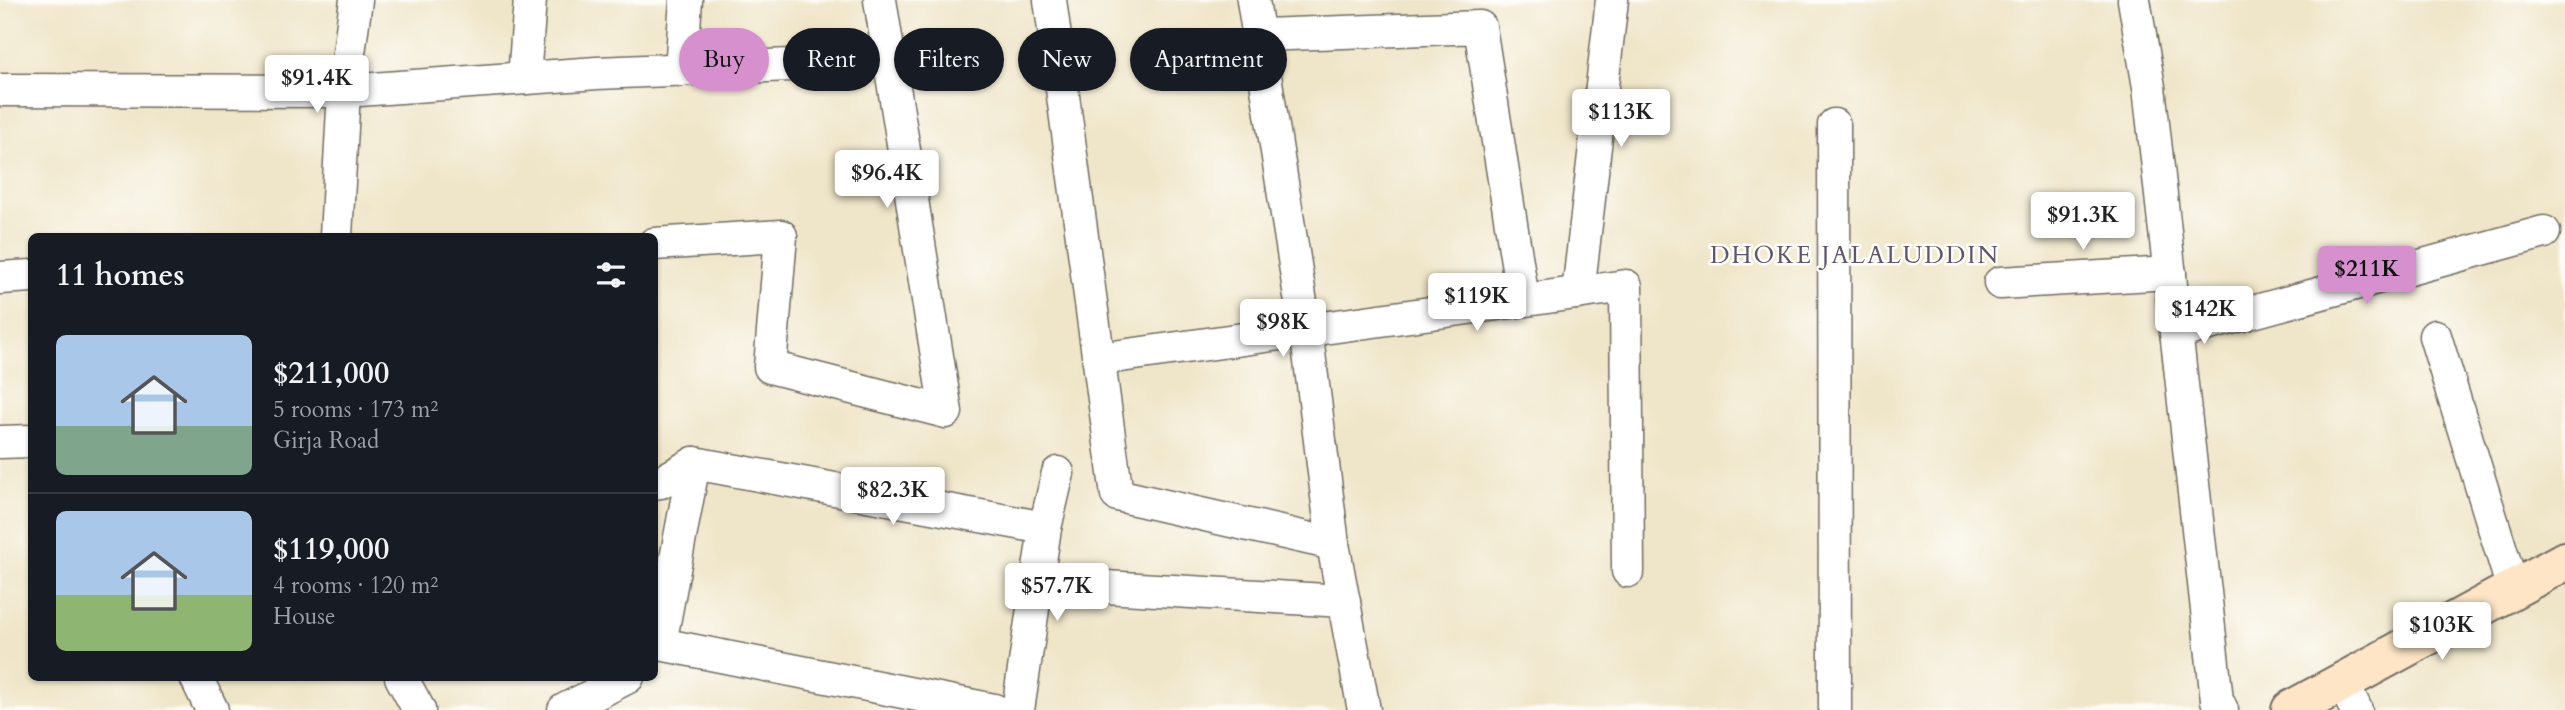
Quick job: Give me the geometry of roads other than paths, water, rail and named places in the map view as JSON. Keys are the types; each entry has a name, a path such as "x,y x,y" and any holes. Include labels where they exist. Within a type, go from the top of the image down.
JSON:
{"main road":[{"path":"2291,710 2349,696 2514,589 2565,561"}],"street":[{"path":"336,233 344,91 356,0"},
{"path":"524,78 530,0"},
{"path":"684,28 686,0"},
{"path":"658,244 781,236 770,367 946,412 880,0"},
{"path":"1050,0 1117,495 1334,544"},
{"path":"1253,0 1258,28"},
{"path":"1578,293 1612,0"},
{"path":"2134,0 2149,87 2217,700 2222,710"},
{"path":"1287,33 1480,27 1523,300"},
{"path":"769,66 890,61"},
{"path":"0,90 344,91 679,70"},
{"path":"1268,91 1306,330 1334,544 1364,710"},
{"path":"1834,125 1835,710"},
{"path":"2176,333 2544,232"},
{"path":"2000,283 2169,273"},
{"path":"0,278 28,276"},
{"path":"1098,359 1626,286 1628,571"},
{"path":"2435,336 2514,589"},
{"path":"0,442 28,441"},
{"path":"658,482 694,463 1045,528"},
{"path":"658,642 694,463"},
{"path":"1018,710 1045,528 1058,473"},
{"path":"1037,583 1344,601"},
{"path":"658,647 994,710"},
{"path":"198,681 212,710"},
{"path":"403,681 419,710"},
{"path":"564,710 620,681"}],"district":[{"name":"DHOKE JALALUDDIN","path":"1855,255"}]}
